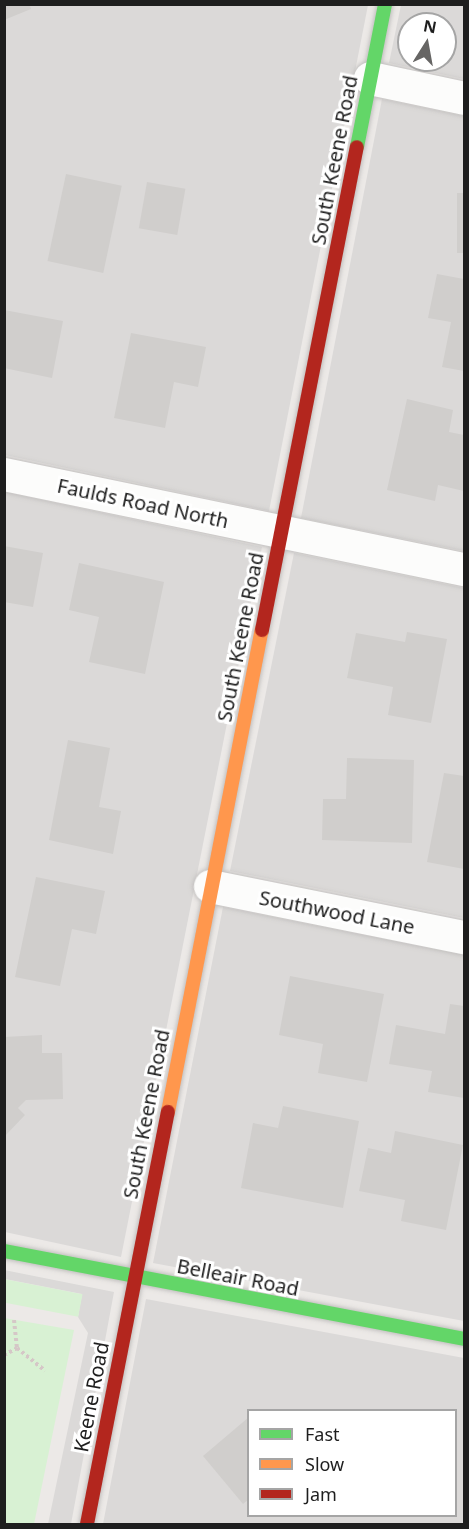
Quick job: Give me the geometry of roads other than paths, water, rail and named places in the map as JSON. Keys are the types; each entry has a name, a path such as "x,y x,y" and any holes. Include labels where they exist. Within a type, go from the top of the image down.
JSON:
{"main road":[{"name":"South Keene Road","path":"134,1278 385,4"},
{"name":"Belleair Road","path":"4,1251 134,1278 465,1339"},
{"name":"Keene Road","path":"87,1524 134,1278"}],"street":[{"path":"370,78 465,98"},
{"name":"Faulds Road North","path":"4,474 465,570"},
{"name":"Southwood Lane","path":"210,886 465,937"}]}
